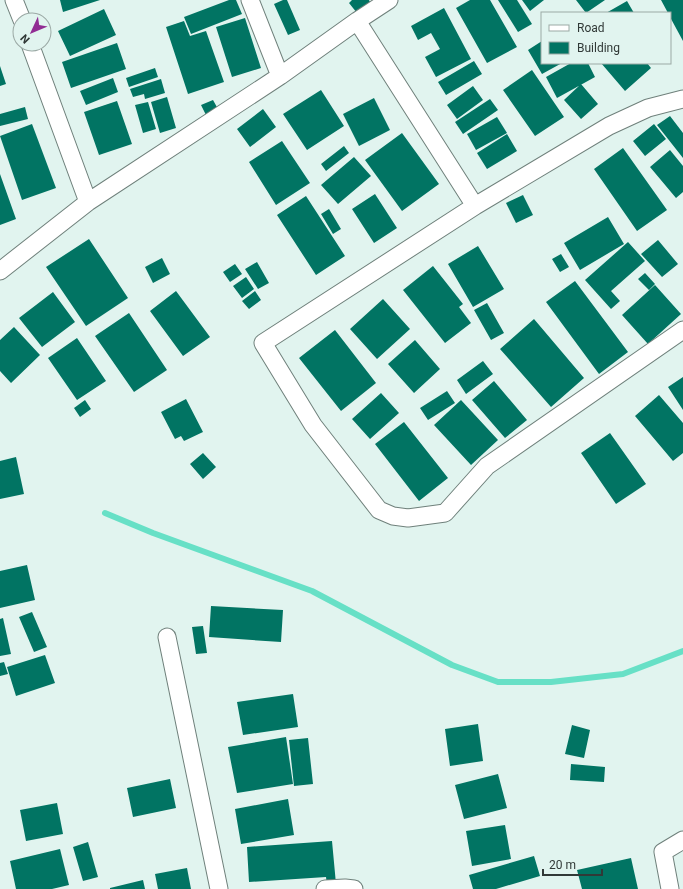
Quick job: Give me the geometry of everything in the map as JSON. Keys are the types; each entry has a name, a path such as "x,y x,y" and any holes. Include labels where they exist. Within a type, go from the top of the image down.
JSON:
{"street":[{"path":"14,0 19,12"},
{"path":"250,0 280,76"},
{"path":"0,271 88,202 280,76 389,0"},
{"path":"357,21 475,206"},
{"path":"33,52 88,202"},
{"path":"683,99 648,108 610,126 475,206 263,343 313,425 379,510 393,516 408,518 445,514 487,466 683,330"},
{"path":"167,637 219,889"},
{"path":"670,889 663,852 683,840"},
{"path":"325,889 354,889"}],"building":[{"path":"60,0 100,0 63,12"},
{"path":"229,0 236,0 242,14 191,34 184,17"},
{"path":"287,0 300,30 288,35 274,4"},
{"path":"352,0 369,0 370,2 357,13 349,3"},
{"path":"470,0 490,0 517,47 487,63 456,8"},
{"path":"498,0 517,0 532,24 518,32"},
{"path":"522,0 544,0 530,11"},
{"path":"576,0 605,0 587,12 585,12"},
{"path":"661,0 683,0 683,41 671,19 671,12 667,12"},
{"path":"627,1 633,12 608,12"},
{"path":"444,8 471,59 436,77 425,57 440,49 431,33 418,40 411,26"},
{"path":"104,9 116,35 70,56 58,31"},
{"path":"245,18 261,68 232,77 216,27"},
{"path":"184,21 190,36 206,31 224,82 188,94 166,27"},
{"path":"541,42 541,64 560,64 542,74 528,50"},
{"path":"117,43 126,69 71,88 62,62"},
{"path":"474,61 482,74 446,95 438,82"},
{"path":"569,64 588,64 595,77 557,98 546,77"},
{"path":"602,64 648,64 651,68 625,91"},
{"path":"0,66 6,84 0,86"},
{"path":"155,68 158,77 129,87 126,78"},
{"path":"532,70 564,117 535,136 503,90"},
{"path":"113,78 118,92 86,105 80,91"},
{"path":"161,79 165,93 145,99 144,94 133,97 130,89"},
{"path":"581,84 598,104 581,119 564,100"},
{"path":"473,86 483,100 457,119 447,105"},
{"path":"321,90 344,126 307,150 283,114"},
{"path":"167,97 176,128 160,133 151,102"},
{"path":"374,98 390,130 359,146 343,114"},
{"path":"490,99 498,110 463,134 455,122"},
{"path":"213,100 218,109 206,115 201,105"},
{"path":"117,101 132,144 99,155 84,112"},
{"path":"148,102 156,129 143,133 135,105"},
{"path":"25,107 28,119 0,126 0,114"},
{"path":"263,109 276,127 250,147 237,129"},
{"path":"670,116 683,133 683,158 657,125"},
{"path":"497,117 507,133 476,150 467,134"},
{"path":"32,124 56,188 22,200 0,136"},
{"path":"654,124 666,139 645,156 633,141"},
{"path":"402,133 439,184 402,211 365,160"},
{"path":"507,134 517,151 487,169 477,153"},
{"path":"282,141 310,183 276,205 249,162"},
{"path":"344,146 349,153 326,171 321,164"},
{"path":"623,148 667,210 637,231 594,169"},
{"path":"670,150 683,166 683,192 676,198 650,167"},
{"path":"354,157 371,176 338,204 321,185"},
{"path":"0,174 16,219 0,225"},
{"path":"375,194 397,228 374,243 352,209"},
{"path":"523,195 533,215 516,223 506,203"},
{"path":"306,196 345,256 316,275 277,215"},
{"path":"329,209 341,229 333,234 321,214"},
{"path":"608,217 624,244 580,270 564,243"},
{"path":"89,239 128,298 86,326 46,267"},
{"path":"658,240 678,264 662,277 641,254"},
{"path":"628,242 645,261 611,291 620,301 611,309 585,280"},
{"path":"478,246 504,289 473,307 448,264"},
{"path":"561,254 569,267 560,272 552,259"},
{"path":"162,258 170,274 153,283 145,267"},
{"path":"257,262 269,283 258,289 245,269"},
{"path":"235,264 242,274 230,282 223,272"},
{"path":"433,266 463,304 459,307 471,323 445,343 403,290"},
{"path":"645,273 655,284 649,290 638,279"},
{"path":"246,277 254,289 242,298 233,286"},
{"path":"575,281 628,352 599,374 546,302"},
{"path":"655,285 681,314 648,344 622,315"},
{"path":"176,291 210,337 183,356 150,311"},
{"path":"255,291 261,300 249,309 242,301"},
{"path":"53,292 75,322 42,347 19,318"},
{"path":"383,299 410,329 377,359 350,329"},
{"path":"487,303 504,333 491,340 474,310"},
{"path":"129,313 167,370 134,392 95,336"},
{"path":"534,319 584,378 551,407 500,349"},
{"path":"14,327 40,355 11,383 0,371 0,340"},
{"path":"335,330 376,383 341,411 299,358"},
{"path":"77,338 106,381 77,400 48,358"},
{"path":"415,340 440,369 414,393 388,364"},
{"path":"483,361 493,374 466,394 457,380"},
{"path":"683,377 683,410 668,387"},
{"path":"494,381 527,420 505,438 472,400"},
{"path":"447,391 455,403 428,420 420,408"},
{"path":"381,393 399,413 370,439 352,419"},
{"path":"659,395 683,423 683,453 673,461 635,416"},
{"path":"186,399 203,432 184,441 181,436 175,439 161,412"},
{"path":"85,400 91,409 80,417 74,408"},
{"path":"461,400 498,440 471,465 434,425"},
{"path":"404,422 448,478 419,501 375,444"},
{"path":"610,433 646,484 616,504 581,453"},
{"path":"203,453 216,467 203,479 190,464"},
{"path":"16,457 24,494 0,499 0,461"},
{"path":"27,565 35,600 0,608 0,571"},
{"path":"211,606 283,610 281,642 209,637"},
{"path":"32,612 47,647 34,652 19,617"},
{"path":"3,618 11,654 0,656 0,619"},
{"path":"203,626 207,653 196,654 192,627"},
{"path":"45,655 55,683 16,696 7,667"},
{"path":"4,662 8,674 0,676 0,663"},
{"path":"293,694 298,727 243,735 237,702"},
{"path":"478,724 483,761 450,766 445,729"},
{"path":"572,725 590,730 584,758 565,754"},
{"path":"286,737 293,784 237,793 228,747"},
{"path":"308,738 313,784 294,786 289,740"},
{"path":"571,764 605,767 604,782 570,780"},
{"path":"498,774 507,808 464,819 455,785"},
{"path":"170,779 176,808 133,817 127,788"},
{"path":"288,799 294,835 241,844 235,809"},
{"path":"57,803 63,834 26,841 20,810"},
{"path":"505,825 511,859 472,866 466,831"},
{"path":"332,841 336,884 327,885 326,877 249,882 247,847"},
{"path":"88,842 98,877 83,881 73,847"},
{"path":"60,849 69,885 52,889 16,889 10,861"},
{"path":"534,856 540,876 496,889 473,889 469,875"},
{"path":"631,858 638,889 582,889 577,870"},
{"path":"187,868 191,889 158,889 155,874"},
{"path":"143,880 145,889 110,889 110,888"}],"waterway":[{"path":"105,513 153,533 312,591 452,665 498,682 551,682 623,674 683,651"}]}
